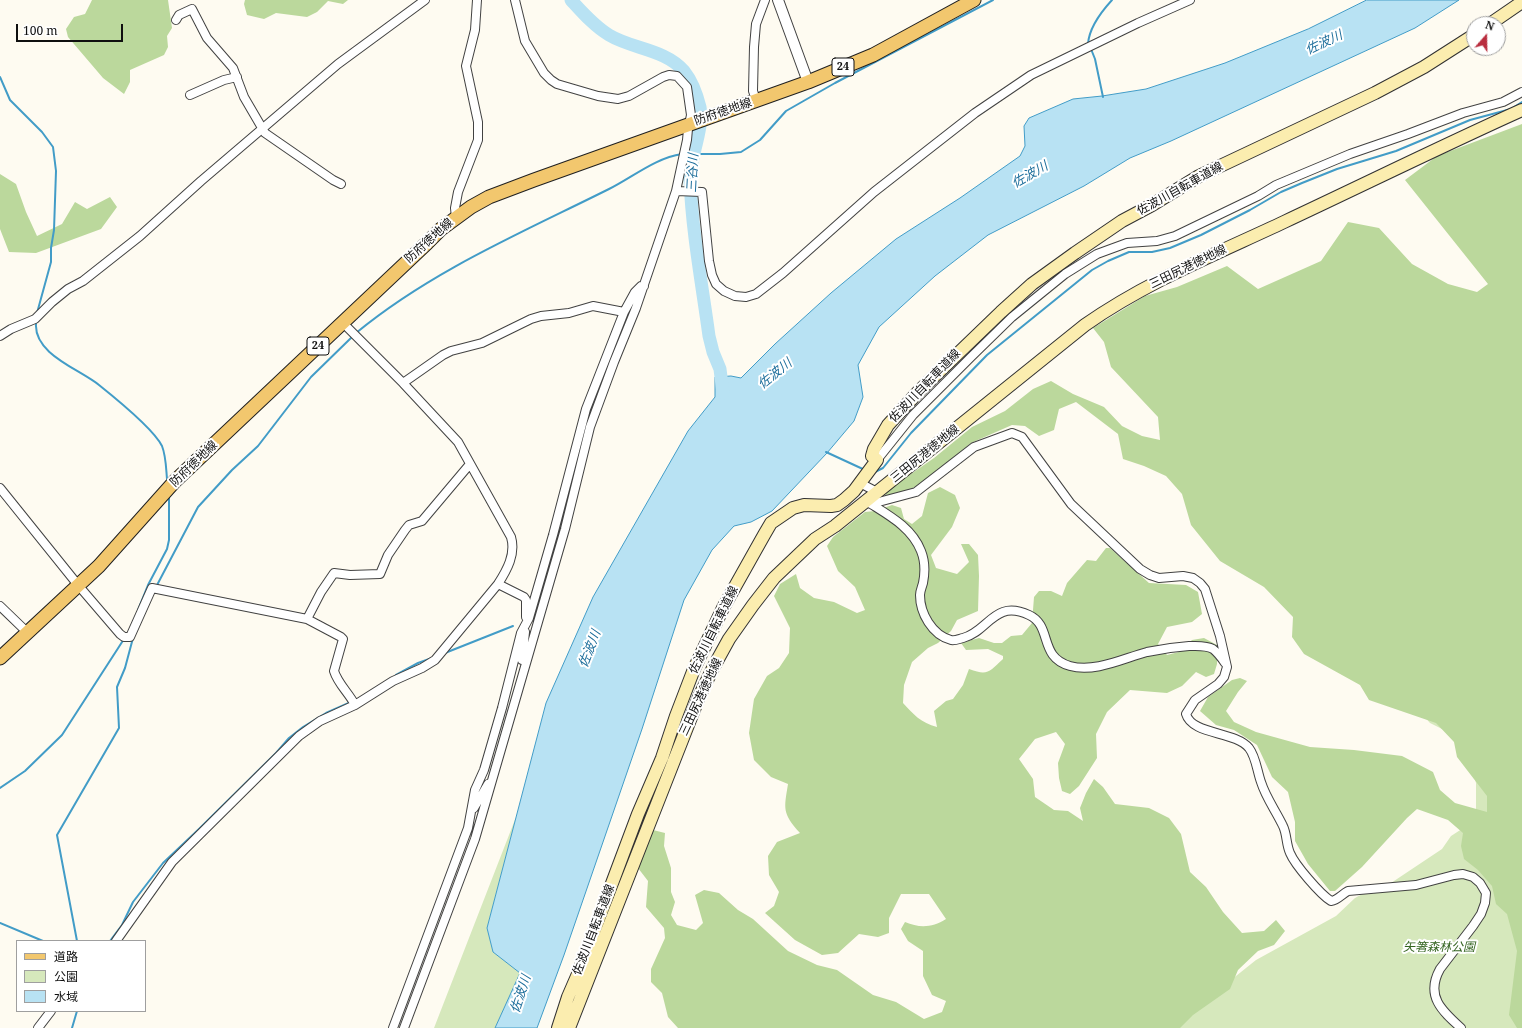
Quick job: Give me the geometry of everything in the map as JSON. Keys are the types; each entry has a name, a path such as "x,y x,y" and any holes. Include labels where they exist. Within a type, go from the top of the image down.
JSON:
{"main road":[{"name":"防府徳地線","path":"0,658 78,586 118,546 175,481 441,229 456,218 489,197 696,121 808,82 873,55 974,0"},
{"path":"1502,16 1522,2"},
{"name":"佐波川自転車道線","path":"565,1026 568,997 638,814 662,758 694,669 734,586 772,523 793,508 804,505 836,505 854,492 876,462 872,456 874,449 888,425 918,392 962,348 1032,284 1075,253 1122,221 1152,205 1199,176 1375,93 1424,67 1466,40"},
{"name":"三田尻港徳地線","path":"565,1026 651,819 699,697 713,668 733,634 752,605 774,578 815,539 868,503 877,492 1085,324 1105,310 1138,291 1183,269 1313,209 1448,143 1522,110"}],"street":[{"path":"0,336 11,329 34,319 68,289 83,281 140,236 338,64 426,0"},
{"path":"456,218 455,208 458,192 478,140 478,126 466,66 475,30 477,0"},
{"path":"404,1028 475,839 565,529 590,427 644,286 676,191 687,140 696,121 691,109 686,88 677,76 669,75 662,77 629,96 618,99 598,96 557,84 551,80 544,73 525,41 515,0"},
{"path":"756,100 753,91 756,24 765,0"},
{"path":"778,0 808,82"},
{"path":"676,191 702,192 709,261 716,284 724,291 735,296 746,297 756,294 783,273 874,192 975,113 1031,75 1138,23 1190,0"},
{"path":"176,20 179,15 192,9 206,38 233,68 244,97 265,133 341,184"},
{"path":"190,95 224,80 237,77"},
{"path":"876,462 914,415 1012,317 1065,274 1097,254 1127,243 1157,241 1175,236 1258,196 1276,185 1350,154 1463,113 1503,102 1522,92"},
{"path":"392,1028 468,828 475,790 484,770 502,708 521,633 529,618 553,535 586,409 624,312 636,292 641,286 644,286"},
{"path":"403,383 443,354 482,343 531,319 541,316 569,313 593,306 624,312"},
{"path":"117,940 172,862 299,736 320,721 393,681 422,668 434,660 504,576 514,546 511,537 458,442 403,383 342,322"},
{"path":"868,503 916,492 974,447 1012,433 1018,434 1022,437 1071,504 1140,569 1150,576 1159,578 1184,576 1193,578 1200,582 1205,589 1220,636 1227,667 1224,677 1218,684 1195,700 1186,714 1187,719 1195,725 1240,741 1249,747 1254,758 1260,782 1284,827 1290,853 1296,864 1332,901 1355,890 1416,885 1454,874 1463,874 1473,877 1480,883 1486,893 1485,903 1481,914 1440,969 1436,976 1434,985 1437,1002 1443,1012 1461,1028"},
{"path":"307,618 321,592 334,573 350,575 380,574 388,555 409,525 422,521 470,464"},
{"path":"862,480 877,492"},
{"path":"0,488 78,586 120,634 127,638 130,637 152,588 307,618 343,639 334,671 343,688 354,702"},
{"path":"868,503 898,521 912,536 921,550 925,566 920,594 922,610 928,621 938,633 951,640 971,636 992,617 999,613 1017,611 1030,615 1041,625 1051,654 1059,662 1072,666 1085,667 1105,665 1173,647 1200,646 1211,648 1219,654 1227,667"},
{"path":"498,584 524,597 526,600 526,623 522,661 525,663"},
{"path":"0,606 28,633"},
{"path":"472,810 477,804 487,784 491,782"},
{"path":"638,814 651,819"},
{"path":"38,1028 50,1012"}],"green space":[{"path":"92,0 168,0 172,28 167,36 168,47 164,55 130,70 130,82 124,94 103,78 68,37 66,29 74,17 85,14"},
{"path":"245,0 348,0 343,4 328,1 317,12 307,17 276,13 264,19 247,15 244,4"},
{"path":"1522,124 1522,1028 1517,1028 1509,1015 1517,951 1507,914 1496,904 1492,886 1478,870 1464,859 1461,846 1463,833 1448,820 1417,809 1362,867 1335,891 1330,891 1308,864 1295,841 1295,822 1288,792 1272,777 1257,745 1234,730 1216,725 1200,711 1208,697 1232,680 1240,678 1247,681 1226,711 1234,722 1256,732 1310,747 1354,750 1402,756 1433,772 1440,790 1455,803 1487,812 1487,796 1457,757 1454,742 1436,723 1369,700 1360,685 1304,654 1292,637 1293,617 1264,587 1220,561 1191,525 1182,494 1166,476 1144,466 1123,459 1118,434 1076,402 1059,409 1054,430 1039,436 1025,426 1012,425 971,443 922,484 886,499 885,492 934,458 972,427 1005,411 1033,389 1051,381 1073,394 1104,407 1122,426 1142,436 1160,440 1158,417 1111,367 1104,342 1093,328 1145,296 1177,287 1227,266 1258,289 1321,261 1348,222 1379,228 1412,264 1448,284 1477,292 1488,284 1405,180 1437,156"},
{"path":"0,174 16,184 26,212 37,236 62,224 75,202 87,209 110,197 117,207 101,229 36,253 9,252 0,229"},
{"path":"940,487 955,495 960,508 952,527 931,555 936,568 957,574 969,562 961,544 969,544 978,555 978,611 957,620 951,631 938,643 928,648 912,662 904,685 903,703 922,721 937,727 934,711 946,701 953,699 963,685 969,669 980,672 988,672 1003,659 1003,656 988,649 966,650 961,643 979,638 994,643 1002,643 1011,636 1022,635 1032,623 1034,597 1039,591 1051,591 1062,596 1067,583 1087,560 1096,561 1106,548 1110,548 1149,583 1186,585 1198,592 1202,614 1192,622 1167,627 1158,644 1167,655 1179,652 1192,640 1204,638 1217,645 1217,664 1214,674 1206,677 1196,672 1182,686 1167,693 1130,690 1107,712 1096,734 1097,758 1079,786 1070,794 1062,791 1059,778 1058,763 1065,744 1056,732 1035,739 1019,759 1033,779 1035,797 1054,810 1068,811 1083,821 1080,808 1094,779 1103,787 1115,804 1149,808 1169,818 1181,834 1190,872 1206,887 1223,912 1242,933 1264,931 1276,920 1285,931 1274,945 1258,951 1238,970 1230,989 1193,1015 1180,1028 678,1028 668,1017 662,993 651,982 651,969 665,938 664,928 646,907 648,881 638,868 653,830 665,833 664,846 671,868 671,892 675,902 671,915 677,925 696,930 703,923 695,895 704,890 719,893 738,910 753,919 788,951 817,965 837,970 873,995 896,1002 924,1019 942,1012 946,1001 932,995 923,976 923,951 908,941 901,929 905,922 926,926 936,924 946,919 929,894 901,894 889,918 889,933 878,937 859,934 838,953 822,955 795,940 765,913 774,906 779,892 769,875 768,856 777,842 800,833 787,815 785,805 788,784 771,777 754,760 749,733 754,699 767,676 779,668 789,653 790,628 774,596 780,584 796,574 800,588 814,598 834,602 857,613 865,610 855,587 838,571 827,546 833,537 865,512 875,511 892,505 901,508 904,519 912,524 922,516 928,493"},
{"name":"矢箸森林公園","path":"1500,660 1522,1028 1171,1028 1256,960 1336,916 1355,898 1364,893 1382,889 1442,849 1451,836 1468,825 1476,809 1476,783 1464,740 1430,723 1415,706"},
{"path":"516,817 487,928 493,952 520,973 495,1028 434,1028"}],"water":[{"name":"佐波川","path":"1367,0 1459,0 1415,28 1171,141 1130,158 1084,186 988,235 935,276 879,327 858,365 863,397 854,421 827,453 772,511 751,522 734,526 712,550 684,600 642,729 564,955 537,1028 495,1028 520,973 493,952 487,928 546,703 593,597 688,431 715,397 715,377 731,376 741,378 775,344 831,293 896,239 960,198 1020,156 1025,146 1024,126 1029,118 1073,99 1146,89 1225,63 1308,29"}],"waterway":[{"name":"三谷川","path":"571,0 593,23 609,35 618,40 668,58 684,71 696,93 701,116 699,134 691,170 691,199 709,336 713,352 720,369 723,393"},
{"path":"687,154 720,154 741,152 760,140 786,111 835,83 993,0"},
{"path":"1088,44 1093,26 1112,0"},
{"path":"1091,49 1095,59 1103,97"},
{"path":"0,77 10,100 42,132 53,147 56,171 54,230 51,248 51,262 37,313"},
{"path":"873,473 883,468 911,433 987,355 1092,270 1129,252 1152,252 1170,248 1201,235 1281,192 1302,183 1337,169 1396,151 1470,120 1511,109 1522,102"},
{"path":"356,333 415,290 478,254 609,189 663,159 682,154"},
{"path":"36,324 37,335 42,344 50,352 59,360 99,385 114,397 158,439 162,446 166,462 167,479"},
{"path":"156,587 198,507 232,470 258,446 311,377 353,336"},
{"path":"826,452 865,470"},
{"path":"138,610 148,585 167,549 169,540 169,495"},
{"path":"445,653 513,626"},
{"path":"77,940 57,835 119,728 117,687 125,668 133,638"},
{"path":"0,788 25,771 62,735 124,639"},
{"path":"396,675 418,663 432,658"},
{"path":"111,940 122,925 133,902 163,863 276,753 289,738 303,727 326,713 351,702"},
{"path":"0,923 41,940"},
{"path":"72,1028 77,1012"}]}
